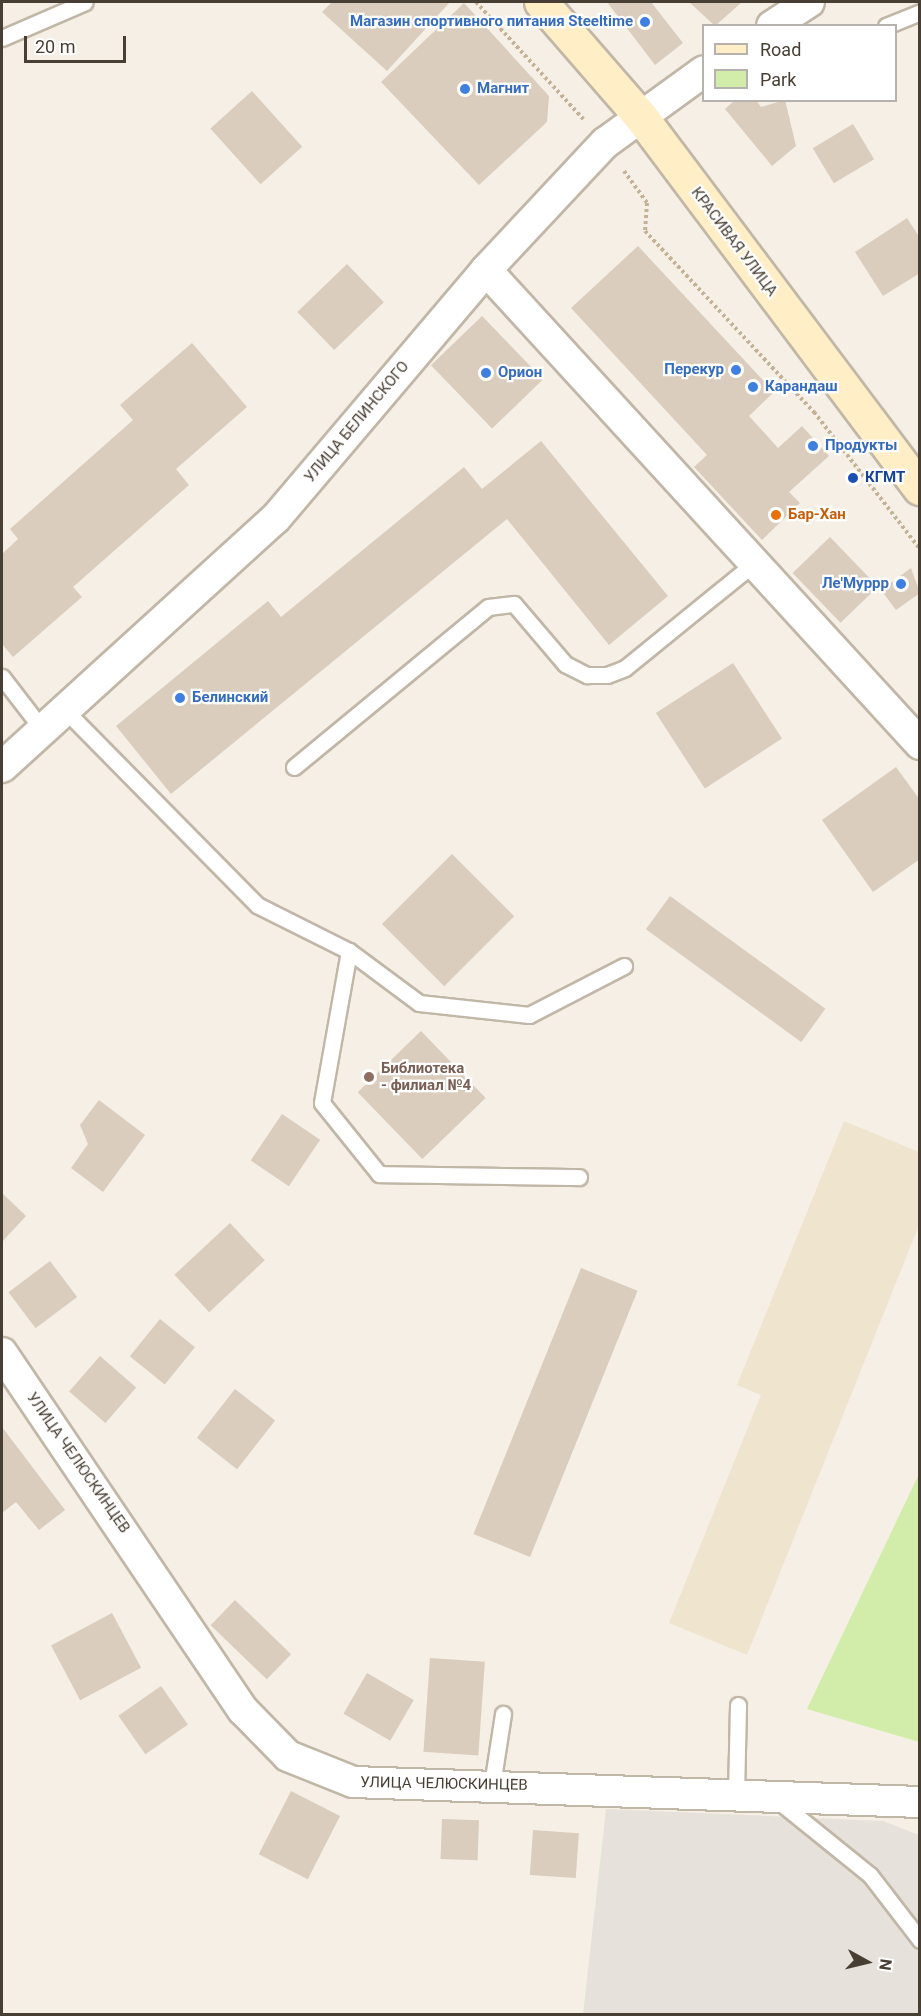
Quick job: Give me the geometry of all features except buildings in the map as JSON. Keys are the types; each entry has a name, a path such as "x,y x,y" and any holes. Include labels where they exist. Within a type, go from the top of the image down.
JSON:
{"main road":[{"name":"КРАСИВАЯ УЛИЦА","path":"541,2 641,117 920,488"}],"street":[{"path":"775,24 809,2"},
{"name":"УЛИЦА БЕЛИНСКОГО","path":"2,767 275,519 486,270 605,143 702,72"},
{"path":"486,270 920,744"},
{"name":"УЛИЦА ЧЕЛЮСКИНЦЕВ","path":"2,1353 243,1710 288,1756 353,1782 492,1785 920,1802"}],"lane":[{"path":"2,38 84,2"},
{"path":"891,24 920,12"},
{"path":"294,767 488,608 514,604 565,664 587,675 607,675 625,668 754,562"},
{"path":"2,677 42,729"},
{"path":"64,709 257,905 349,951 419,1003 529,1015 624,966"},
{"path":"349,951 322,1102 379,1174 579,1177"},
{"path":"736,1794 738,1705"},
{"path":"492,1785 502,1714"},
{"path":"770,1795 870,1875 920,1940"}],"path":[{"path":"476,2 605,143 647,203 645,231 814,412 920,549"}],"shaded area":[{"path":"844,1121 919,1152 919,1225 747,1655 669,1623 761,1395 737,1385"},
{"path":"606,1809 883,1821 919,1835 919,2014 583,2014"}],"green space":[{"path":"919,1474 919,1742 807,1709"}],"place":[{"name":"Магазин спортивного питания Steeltime","path":"645,22"},
{"name":"Магнит","path":"465,89"},
{"name":"Перекур","path":"736,370"},
{"name":"Орион","path":"486,373"},
{"name":"Карандаш","path":"753,387"},
{"name":"Продукты","path":"813,446"},
{"name":"КГМТ","path":"853,478"},
{"name":"Бар-Хан","path":"776,515"},
{"name":"Ле'Муррр","path":"901,584"},
{"name":"Белинский","path":"180,698"},
{"name":"Библиотека - филиал №4","path":"369,1077"}]}
